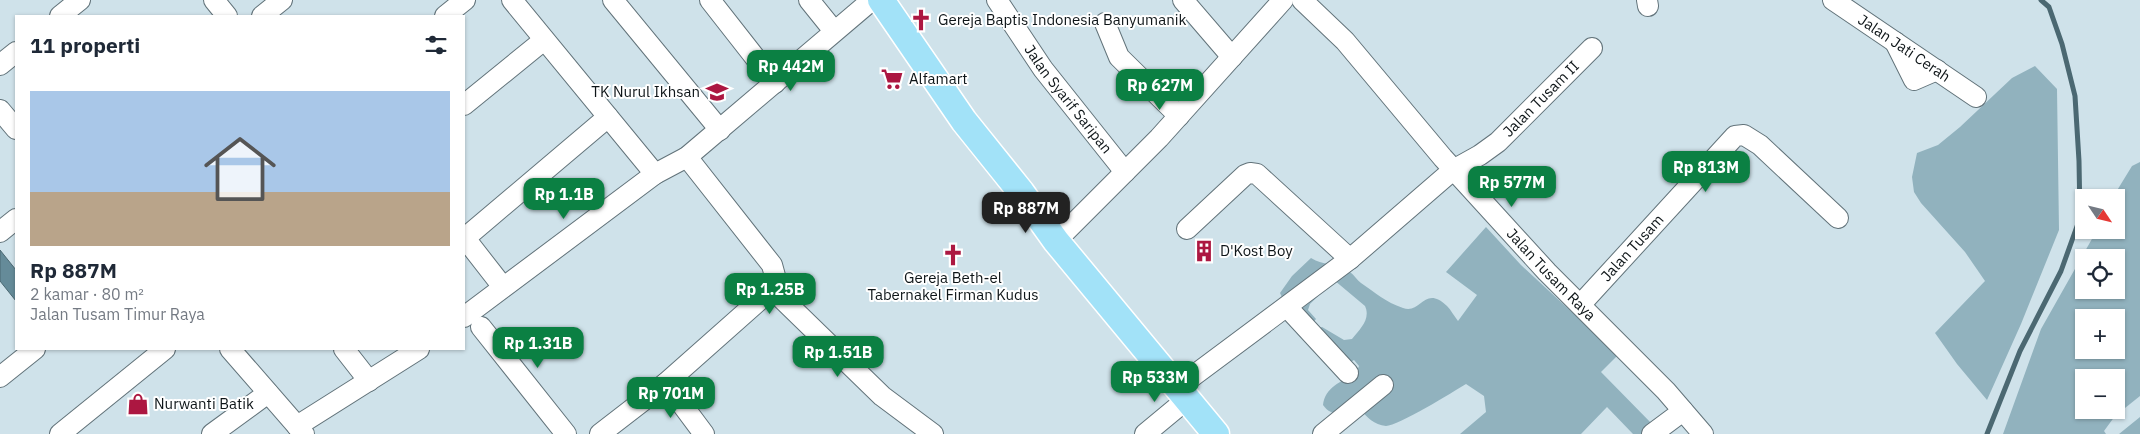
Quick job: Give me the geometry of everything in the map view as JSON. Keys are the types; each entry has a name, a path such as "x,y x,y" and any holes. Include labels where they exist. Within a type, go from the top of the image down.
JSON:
{"main road":[{"path":"881,0 964,121 1022,192 1056,241 1216,434"}],"street":[{"path":"61,15 80,0"},
{"path":"214,0 226,15"},
{"path":"263,15 282,0"},
{"path":"446,15 465,0"},
{"path":"512,0 655,174"},
{"path":"613,0 720,130"},
{"path":"710,0 775,83"},
{"path":"809,0 834,32"},
{"path":"465,316 655,174 687,157 872,0"},
{"name":"Jalan Syarif Saripan","path":"997,0 1043,69 1125,172"},
{"path":"1183,0 1232,57"},
{"path":"1056,241 1179,116 1283,0"},
{"name":"Jalan Tusam Raya","path":"1302,0 1344,41 1453,170 1547,272 1581,304 1703,434"},
{"name":"Jalan Jati Cerah","path":"1833,0 1976,97"},
{"path":"1105,24 1112,36 1119,57 1179,116"},
{"path":"465,104 544,40"},
{"name":"Jalan Tusam II","path":"1145,434 1182,394 1287,307 1350,259 1453,170 1480,155 1498,142 1592,48"},
{"path":"0,110 15,128"},
{"path":"465,236 608,117"},
{"name":"Jalan Tusam","path":"1581,304 1735,136 1744,135 1760,145 1838,218"},
{"path":"600,434 666,383 772,289 775,276 772,265 687,157"},
{"path":"1187,229 1245,175 1250,173 1258,174 1350,259"},
{"path":"0,232 15,220"},
{"path":"465,238 503,287"},
{"path":"772,289 882,396 933,434"},
{"path":"1287,307 1348,373"},
{"path":"481,327 566,434"},
{"path":"0,377 34,350"},
{"path":"60,434 164,350"},
{"path":"231,350 300,430 369,381 417,350"},
{"path":"345,350 369,381"},
{"path":"666,383 704,434"},
{"path":"1323,434 1383,385"},
{"path":"212,434 268,393"},
{"path":"1652,434 1683,411"}],"shaded area":[{"path":"2035,66 2057,89 2059,230 2021,324 1987,400 1957,364 1935,333 1985,281 1965,252 1921,203 1914,192 1912,177 1917,153 1938,145 2012,78"},
{"path":"2140,162 2140,396 2125,408 2125,369 2075,369 2075,419 2113,419 2104,431 2106,434 2003,434 2041,329 2075,269 2075,299 2125,299 2125,249 2086,249 2092,239 2125,239 2125,189 2118,189 2132,166"},
{"path":"1486,227 1521,265 1618,355 1601,372 1654,426 1641,434 1633,434 1607,407 1581,434 1460,434 1486,412 1484,396 1466,384 1402,421 1386,426 1374,422 1360,409 1340,414 1331,412 1323,405 1330,389 1339,382 1355,376 1359,366 1354,360 1342,367 1326,361 1309,346 1316,329 1322,327 1344,340 1352,339 1366,320 1365,306 1334,280 1310,304 1308,310 1316,319 1312,324 1289,307 1282,298 1280,293 1292,276 1311,258 1345,269 1381,297 1403,308 1414,308 1428,299 1439,300 1458,321 1477,295 1446,272"},
{"path":"0,250 15,269 15,300 0,281"},
{"path":"2140,417 2140,434 2119,434"}],"waterway":[{"path":"1987,434 2020,351 2061,271 2080,218 2075,96 2062,44 2049,7 2041,0"}],"place":[{"name":"Gereja Baptis Indonesia Banyumanik","path":"921,20"},
{"name":"Alfamart","path":"892,79"},
{"name":"TK Nurul Ikhsan","path":"717,92"},
{"name":"D'Kost Boy","path":"1204,251"},
{"name":"Gereja Beth-el Tabernakel Firman Kudus","path":"953,255"},
{"name":"Nurwanti Batik","path":"138,404"}]}
